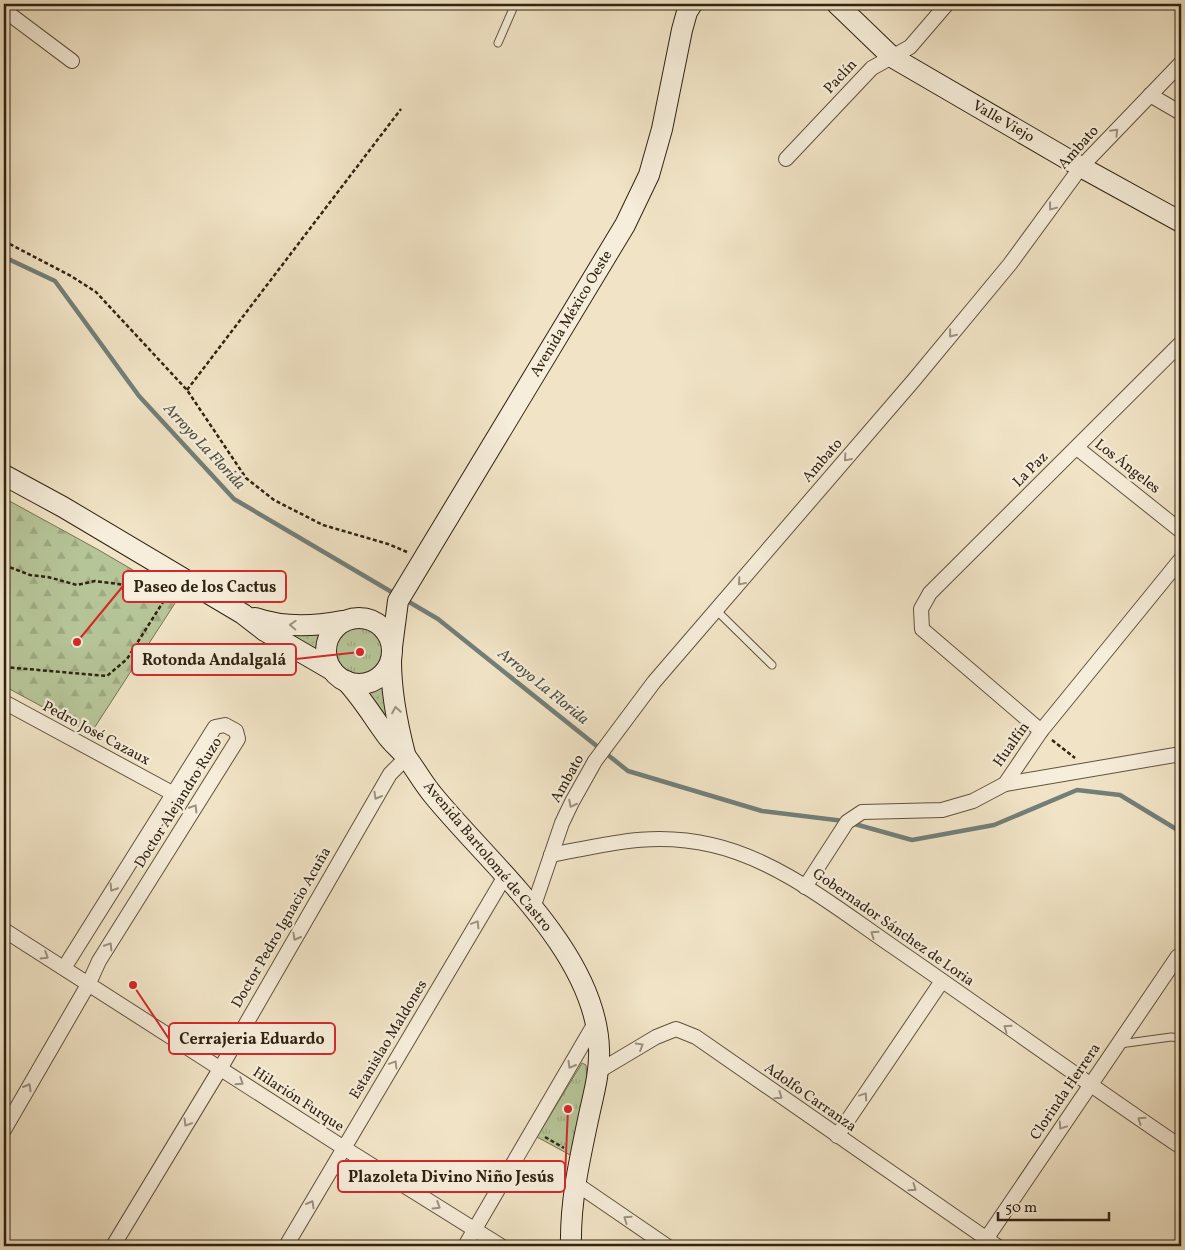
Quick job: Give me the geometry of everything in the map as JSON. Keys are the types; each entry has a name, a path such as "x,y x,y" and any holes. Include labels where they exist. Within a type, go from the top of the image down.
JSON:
{"main road":[{"name":"Avenida México Oeste","path":"391,653 398,601 625,225 649,174 662,129 682,30 692,4"},
{"name":"Valle Viejo","path":"837,4 892,57 1081,168 1181,222"},
{"name":"Avenida Bartolomé de Castro","path":"4,476 63,507 243,614 265,631 339,676 363,701 387,736 406,758 431,793 533,908 575,967 586,989 599,1048 598,1071 575,1183 571,1221 571,1246"},
{"path":"347,620 366,619 378,624 386,633 391,653 384,673 375,680 358,684 339,676 326,656 326,644 330,633 347,620 398,601"},
{"name":"Avenida Bartolomé de Castro","path":"243,614 264,621 296,626 322,625 347,620"},
{"name":"Avenida Bartolomé de Castro","path":"391,653 394,700 406,758"}],"street":[{"name":"Paclín","path":"786,159 872,68 910,47 947,4"},
{"path":"4,10 72,61"},
{"name":"Ambato","path":"533,908 562,823 572,802 595,761 654,682 914,380 1010,264 1081,168 1181,63"},
{"path":"1150,95 1181,113"},
{"name":"La Paz","path":"1041,731 922,629 921,609 930,593 1181,344"},
{"name":"Los Ángeles","path":"1077,448 1181,531"},
{"name":"Hualfín","path":"806,887 847,822 862,812 942,810 973,801 1005,784 1041,731 1181,559"},
{"name":"Pedro José Cazaux","path":"4,702 172,794"},
{"name":"Doctor Alejandro Ruzo","path":"4,1130 99,961 238,739 236,731 225,725 215,728 64,968"},
{"path":"1005,784 1181,754"},
{"name":"Doctor Pedro Ignacio Acuña","path":"113,1246 220,1069 390,774 406,758"},
{"name":"Gobernador Sánchez de Loria","path":"551,855 628,840 669,838 712,845 747,856 806,887 1090,1086 1181,1147"},
{"name":"Estanislao Maldones","path":"286,1246 505,876"},
{"name":"Hilarión Furque","path":"4,930 344,1148 501,1246"},
{"name":"Clorinda Herrera","path":"988,1244 1117,1044 1178,956"},
{"path":"837,1136 942,981"},
{"path":"465,1246 595,1023"},
{"name":"Adolfo Carranza","path":"598,1071 656,1037 676,1030 696,1037 988,1244"},
{"path":"575,1183 667,1246"}],"lane":[{"path":"498,43 515,4"},
{"path":"716,610 772,665"},
{"path":"1117,1044 1171,1037 1181,1038"}],"path":[{"path":"187,390 402,109"},
{"path":"4,241 72,276 96,292 187,390 246,478 274,500 323,525 388,544 424,559"},
{"path":"4,565 30,575 48,577 77,585 95,581 133,586 171,572"},
{"path":"4,667 107,676 127,659 171,572"},
{"path":"1041,731 1068,754 1094,769"},
{"path":"533,1130 580,1157"}],"green space":[{"path":"4,498 179,597 91,733 4,686"},
{"path":"355,626 365,626 378,633 385,646 385,656 378,669 365,676 355,676 346,672 339,665 335,656 335,646 339,637 346,630"},
{"path":"285,634 321,634 315,651"},
{"path":"384,686 393,732 364,693"},
{"path":"582,1063 586,1065 587,1080 572,1156 537,1137"}],"waterway":[{"name":"Arroyo La Florida","path":"4,257 55,281 139,396 234,499 395,594"},
{"name":"Arroyo La Florida","path":"404,599 438,619 628,771 762,811 844,821"},
{"name":"Arroyo La Florida","path":"851,823 912,840 994,825 1077,790 1120,795 1181,832"}],"place":[{"name":"Paseo de los Cactus","path":"77,642"},
{"name":"Rotonda Andalgalá","path":"360,652"},
{"name":"Cerrajeria Eduardo","path":"133,985"},
{"name":"Plazoleta Divino Niño Jesús","path":"568,1109"}]}
